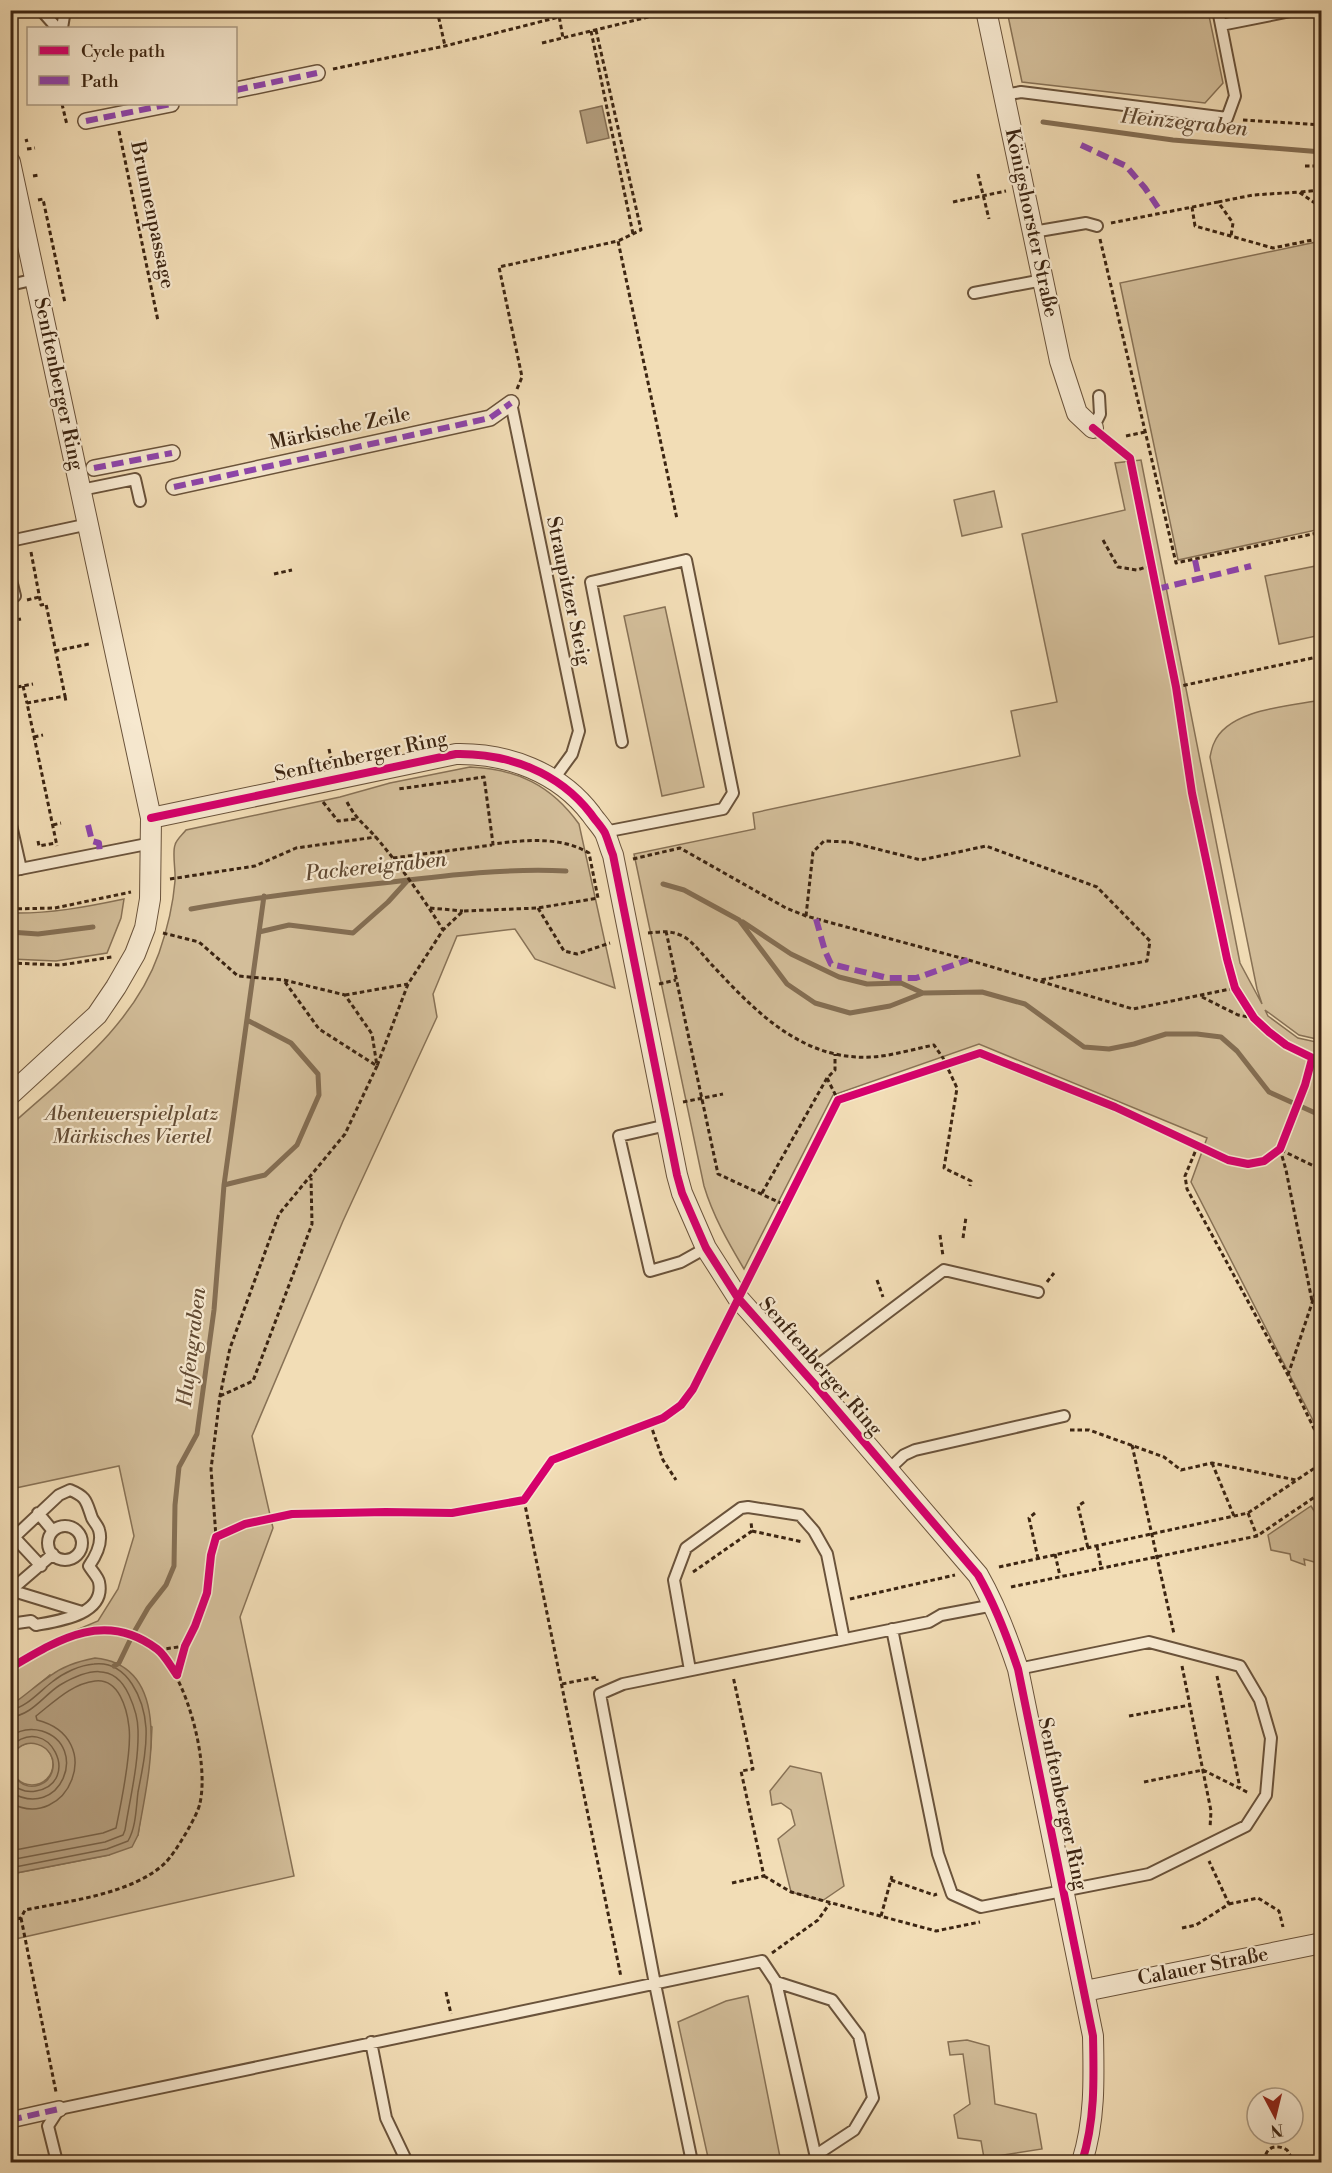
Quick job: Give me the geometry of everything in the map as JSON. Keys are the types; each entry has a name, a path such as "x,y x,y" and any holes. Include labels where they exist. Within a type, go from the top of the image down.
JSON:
{"street":[{"name":"Königshorster Straße","path":"986,10 1066,381 1077,413 1093,428"},
{"path":"237,90 317,73"},
{"path":"86,121 166,105"},
{"name":"Senftenberger Ring","path":"10,162 151,818 152,843 148,909 145,928 135,954 97,1015 10,1095"},
{"name":"Märkische Zeile","path":"174,487 490,418 511,403"},
{"path":"94,468 172,453"},
{"name":"Senftenberger Ring","path":"151,818 456,754 474,754 505,758 521,763 553,780 582,803 604,832 613,855 682,1193 734,1307 806,1374 978,1575 994,1605 1018,1669 1093,2036 1095,2094 1091,2127 1082,2163"},
{"name":"Calauer Straße","path":"1085,1991 1322,1943"},
{"path":"10,2120 59,2109"}],"lane":[{"path":"41,10 56,27"},
{"path":"1004,95 1021,92 1227,118 1235,96 1218,10"},
{"path":"1221,25 1296,10"},
{"path":"1033,232 1086,223 1097,226"},
{"path":"10,285 36,279"},
{"path":"974,293 1043,280"},
{"path":"1093,428 1100,414 1099,396"},
{"name":"Straupitzer Steig","path":"511,403 579,731 572,754 553,780"},
{"path":"81,490 135,479 140,501"},
{"path":"10,541 89,524"},
{"path":"604,832 723,809 733,793 686,560 591,582 622,742"},
{"path":"10,576 15,596"},
{"path":"12,825 16,870 152,843"},
{"path":"667,1125 619,1136 650,1270 681,1262 706,1248"},
{"path":"806,1374 944,1270 1038,1292"},
{"path":"888,1470 904,1455 915,1450 1064,1416"},
{"path":"41,1566 12,1539 59,1495 70,1490 82,1495 93,1521 99,1528 99,1548 89,1566"},
{"path":"690,1670 674,1580 686,1548 741,1508 748,1507 800,1515 814,1531 827,1554 844,1639"},
{"path":"38,1513 53,1531"},
{"path":"80,1533 93,1521"},
{"path":"67,1526 80,1533 82,1543 76,1556 67,1560 57,1558 53,1554 49,1545 53,1531 67,1526"},
{"path":"11,1591 53,1554"},
{"path":"10,1619 25,1616 36,1625 65,1620 93,1605 99,1596 99,1581 89,1566 76,1556"},
{"path":"11,1591 82,1612"},
{"path":"692,2163 655,1984 600,1694 623,1684 929,1622 941,1615 994,1605"},
{"path":"10,1624 31,1621"},
{"path":"892,1629 938,1854 952,1894 981,1907 1149,1874 1246,1826 1266,1795 1271,1738 1260,1700 1239,1666 1149,1642 1018,1669"},
{"path":"57,2163 48,2126 59,2109 762,1961 776,1982 816,2159 854,2130 873,2098 859,2036 832,2000 776,1982"},
{"path":"371,2042 386,2118 407,2163"}],"path":[{"path":"437,10 445,46"},
{"path":"558,10 563,38"},
{"path":"542,43 677,10"},
{"path":"317,73 445,46 559,17"},
{"path":"511,403 522,377 499,267 618,241 641,230 625,147 596,30"},
{"path":"591,31 633,234"},
{"path":"62,105 67,125"},
{"path":"1227,118 1322,125"},
{"path":"615,149 625,147"},
{"path":"27,149 35,148"},
{"path":"1305,166 1322,166"},
{"path":"978,174 988,219"},
{"path":"33,176 39,175"},
{"path":"1322,190 1253,195 1097,226 1176,563 1322,532"},
{"path":"952,202 1006,191"},
{"path":"1299,192 1322,208"},
{"path":"38,200 43,199 65,303"},
{"path":"1218,202 1233,223 1231,236"},
{"path":"1192,207 1195,226 1273,248 1322,238"},
{"path":"1316,239 1322,264"},
{"path":"618,241 677,519"},
{"path":"1126,436 1146,432"},
{"path":"1103,540 1118,567 1137,570 1152,565"},
{"path":"30,546 41,605 46,604 59,679 66,702"},
{"path":"274,574 292,570"},
{"path":"10,610 11,620 21,619"},
{"path":"55,651 89,644"},
{"path":"1176,687 1322,656"},
{"path":"18,687 33,684"},
{"path":"23,686 60,861"},
{"path":"51,693 51,698"},
{"path":"27,703 65,696"},
{"path":"23,713 28,712"},
{"path":"26,728 32,727"},
{"path":"34,737 43,735"},
{"path":"29,744 35,743"},
{"path":"329,749 331,758"},
{"path":"398,789 484,777 493,844"},
{"path":"321,799 338,822 356,819"},
{"path":"347,802 356,819 376,837 393,858 443,930"},
{"path":"43,810 49,809"},
{"path":"52,825 61,823"},
{"path":"48,831 54,830"},
{"path":"170,879 255,866 296,848 376,837"},
{"path":"393,858 493,844 548,840 578,847 589,853 598,898 538,908 463,911 429,907"},
{"path":"38,841 39,846 56,843"},
{"path":"806,916 813,852 824,841 849,842 921,860 986,846 1097,887 1150,941 1147,961 1038,981"},
{"path":"632,859 680,849 786,908 806,916 1133,1009 1234,988"},
{"path":"10,909 55,908 131,892"},
{"path":"538,908 564,951 577,954 610,943"},
{"path":"177,1675 185,1646 207,1593 211,1555 216,1538 211,1468 220,1396 230,1348 279,1214 345,1134 377,1066 408,984 443,930 463,911"},
{"path":"648,933 666,931 682,935 746,1001 779,1030 816,1048 856,1058 934,1045 957,1088 944,1168 971,1181 970,1186"},
{"path":"666,931 718,1174 785,1205"},
{"path":"162,932 199,942 238,976 284,980 345,995 408,984"},
{"path":"10,963 61,965 111,957"},
{"path":"284,980 319,1029 377,1066"},
{"path":"659,984 676,980"},
{"path":"345,995 372,1034 377,1066"},
{"path":"1201,996 1238,1015 1254,1018"},
{"path":"216,1538 245,1524 292,1514 452,1513 524,1500 552,1460 663,1418 681,1405 693,1389 838,1100 980,1053 1115,1107 1228,1160 1248,1164 1264,1161 1280,1149 1305,1085 1312,1059"},
{"path":"762,1193 828,1078 835,1070 836,1054"},
{"path":"828,1078 838,1100"},
{"path":"683,1102 723,1094"},
{"path":"1198,1145 1185,1176 1187,1189 1288,1375 1322,1445"},
{"path":"1280,1149 1322,1170"},
{"path":"1280,1149 1312,1301"},
{"path":"220,1396 253,1381 312,1224 311,1176"},
{"path":"963,1238 966,1217"},
{"path":"940,1235 944,1270"},
{"path":"1288,1375 1322,1273"},
{"path":"650,1423 663,1460 676,1480"},
{"path":"1067,1430 1089,1430 1132,1445 1164,1457 1181,1470 1212,1463 1296,1480"},
{"path":"1132,1445 1190,1705 1211,1811 1209,1864 1229,1904"},
{"path":"1212,1463 1234,1516"},
{"path":"999,1567 1248,1513 1322,1463"},
{"path":"1011,1587 1257,1536 1322,1492"},
{"path":"524,1500 624,1989"},
{"path":"1084,1502 1078,1506 1088,1548"},
{"path":"748,1507 752,1531"},
{"path":"1035,1513 1029,1518 1038,1558"},
{"path":"1248,1513 1257,1536"},
{"path":"675,1586 752,1531 823,1546"},
{"path":"1097,1546 1101,1568"},
{"path":"1055,1554 1060,1577"},
{"path":"837,1602 958,1574"},
{"path":"10,1668 74,1635 98,1629 118,1630"},
{"path":"59,2109 21,1918 25,1910 98,1894 129,1885 149,1875 166,1862 200,1804 202,1767 194,1723 177,1675 159,1650 141,1640"},
{"path":"159,1650 185,1646"},
{"path":"1213,1659 1239,1788"},
{"path":"730,1662 753,1769 741,1771 764,1876"},
{"path":"562,1684 597,1677 600,1694"},
{"path":"1129,1716 1190,1705"},
{"path":"1144,1782 1203,1770 1263,1800"},
{"path":"732,1883 764,1876 791,1892 936,1931 982,1922"},
{"path":"881,1916 891,1878 934,1895 950,1888"},
{"path":"1182,1928 1196,1925 1229,1904 1258,1898 1279,1911 1282,1927"},
{"path":"764,1959 818,1920 830,1903"},
{"path":"10,1920 21,1918"},
{"path":"446,1992 454,2026"},
{"path":"1265,2163 1265,2153 1269,2148 1281,2146 1287,2150 1290,2163"}],"green space":[{"path":"1007,11 1208,11 1223,83 1205,103 1022,82"},
{"path":"1321,241 1321,529 1178,560 1120,283"},
{"path":"1141,460 1240,963 1262,1004 1257,989 1210,757 1213,745 1221,732 1232,723 1261,711 1321,700 1321,1040 1299,1035 1265,1010 1268,1016 1298,1038 1321,1043 1321,1436 1191,1182 1207,1138 979,1044 833,1095 744,1269 716,1218 704,1186 634,854 755,829 753,813 1020,756 1011,711 1057,702 1022,534 1125,510 1115,463"},
{"path":"994,491 1002,527 962,536 954,500"},
{"path":"1321,565 1321,635 1279,644 1265,576"},
{"path":"665,607 704,787 662,796 624,616"},
{"name":"Abenteuerspielplatz Märkisches Viertel","path":"470,767 503,771 532,782 557,799 579,824 615,988 535,959 515,929 457,936 433,994 437,1017 343,1221 252,1436 273,1528 240,1617 294,1876 11,1940 11,1874 109,1855 138,1835 152,1727 50,1675 11,1705 10,1664 53,1640 98,1621 118,1589 134,1536 119,1466 11,1489 11,1125 96,1048 133,1004 159,953 167,927 175,881 175,845 186,830"},
{"path":"124,899 121,918 107,953 56,961 11,959 11,913 53,911"},
{"path":"1311,1506 1316,1514 1321,1513 1321,1564 1304,1559 1305,1565 1291,1560 1290,1554 1271,1550 1268,1535"},
{"path":"32,1743 40,1744 47,1749 52,1756 52,1772 47,1779 40,1784 32,1785 24,1784 17,1779 12,1772 11,1764 12,1756 17,1749 24,1744"},
{"path":"790,1766 821,1773 844,1886 822,1901 791,1892 778,1839 795,1825 791,1810 781,1803 772,1805 770,1791"},
{"path":"748,1996 781,2162 709,2162 678,2022 726,2001"},
{"path":"967,2040 989,2046 995,2104 1036,2114 1042,2149 984,2158 981,2141 958,2138 954,2115 970,2104 963,2054 950,2055 948,2042"}],"water":[{"path":"602,106 609,138 587,143 580,111"},
{"path":"95,1658 121,1666 138,1681 147,1703 151,1729 150,1757 138,1835 132,1847 109,1855 11,1874 11,1767 21,1783 34,1786 49,1778 53,1762 45,1748 29,1743 15,1751 11,1761 11,1705 60,1669"}],"waterway":[{"name":"Heinzegraben","path":"1043,122 1173,140 1322,152"},
{"name":"Packereigraben","path":"191,909 291,894 457,875 522,870 566,871"},
{"path":"259,932 289,925 353,933 388,902 408,880"},
{"name":"Packereigraben","path":"663,884 684,890 739,920 787,984 815,1003 850,1013 890,1006 923,993 982,992 1025,1004 1084,1047 1109,1049 1166,1034 1221,1037 1237,1051 1269,1092 1322,1116"},
{"name":"Hufengraben","path":"114,1666 119,1663 148,1608 166,1585 174,1566 175,1505 179,1467 197,1434 214,1310 224,1185 264,896"},
{"name":"Packereigraben","path":"743,922 791,954 839,977 867,984 901,983 923,993"},
{"name":"Packereigraben","path":"10,932 38,934 93,927"},
{"path":"224,1185 265,1175 297,1145 319,1095 318,1074 291,1043 247,1020"}],"marked path":[{"path":"237,90 317,73"},
{"path":"86,121 166,105"},
{"path":"1081,145 1126,166 1161,212"},
{"path":"174,487 490,418 511,403"},
{"path":"94,468 172,453"},
{"path":"1195,560 1199,579"},
{"path":"1157,589 1251,566"},
{"path":"88,825 92,841 99,843 100,854"},
{"path":"816,919 831,964 888,978 916,978 968,960"},
{"path":"10,2120 59,2109"}],"cycle path":[{"path":"1093,428 1130,458 1176,687 1192,793 1235,988 1254,1018 1269,1032 1286,1045 1321,1062"},
{"path":"151,818 456,754 513,761 548,776 578,799 602,828 613,855 677,1175 682,1193 706,1248 738,1298 978,1575 1010,1645 1018,1669 1093,2036 1091,2116 1082,2162"},
{"path":"177,1675 185,1646 207,1593 211,1555 216,1537 245,1524 292,1514 452,1513 524,1500 552,1460 663,1418 681,1405 693,1389 838,1100 980,1053 1115,1107 1228,1160 1248,1164 1264,1161 1280,1149 1305,1085 1312,1059"},
{"path":"10,1668 64,1639 101,1630 119,1631 138,1637 157,1649 177,1675"}]}
